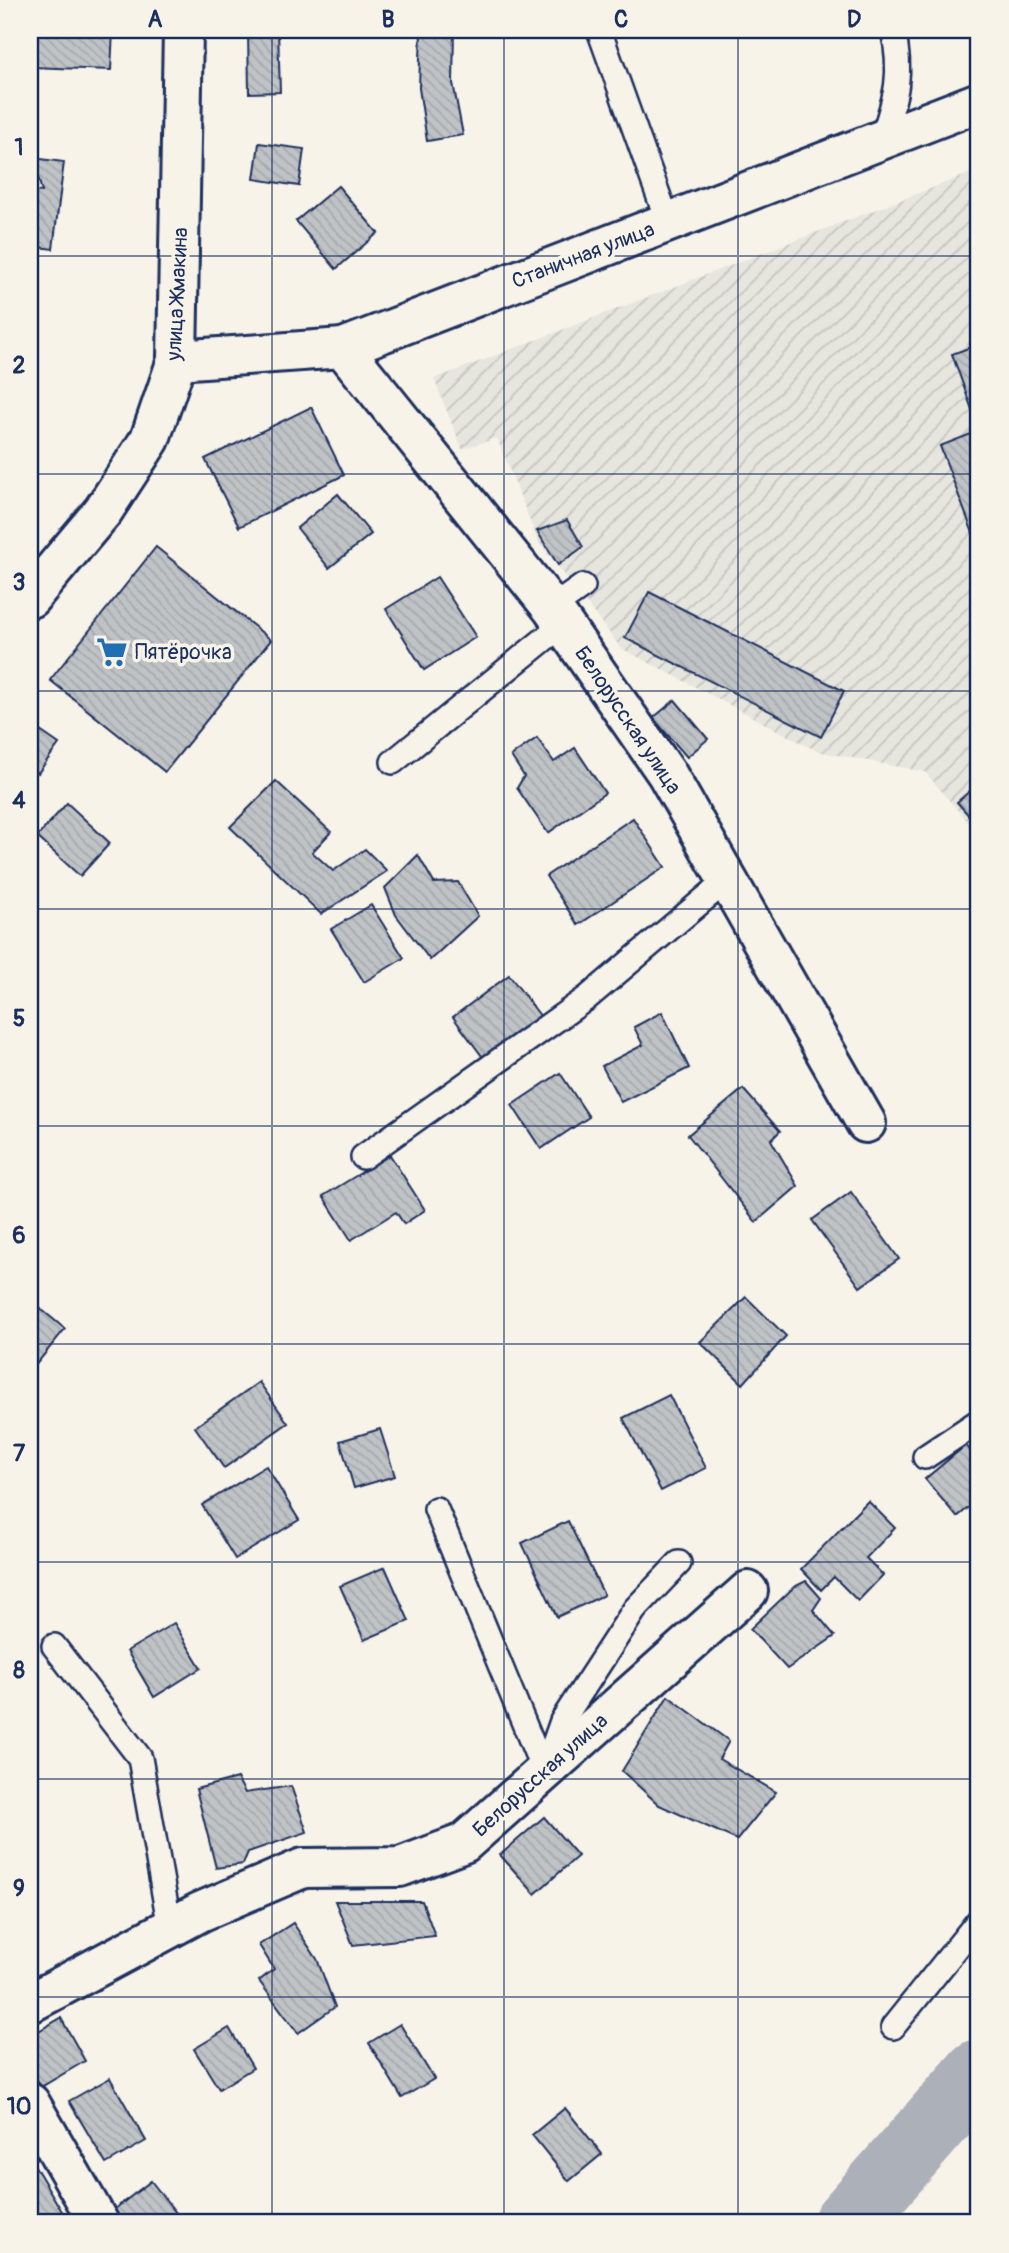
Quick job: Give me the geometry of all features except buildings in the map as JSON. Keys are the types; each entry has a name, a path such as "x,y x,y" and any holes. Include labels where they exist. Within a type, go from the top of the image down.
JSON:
{"street":[{"name":"улица Жмакина","path":"30,598 103,511 150,439 177,360 183,30"},
{"name":"Станичная улица","path":"177,360 343,348 979,102"},
{"name":"Белорусская улица","path":"343,348 558,616 667,774 866,1123"},
{"name":"Белорусская улица","path":"30,2003 170,1928 303,1868 400,1867 464,1843 748,1591"},
{"path":"30,2104 99,2223"}],"lane":[{"path":"599,30 668,222"},
{"path":"883,139 895,99 900,61 892,30"},
{"path":"393,762 558,616 583,586"},
{"path":"363,1157 587,998 727,880"},
{"path":"925,1457 979,1422"},
{"path":"436,1509 544,1772"},
{"path":"544,1772 562,1721 635,1609 679,1563"},
{"path":"54,1646 140,1758 170,1928"},
{"path":"893,2027 979,1920"}],"shaded area":[{"path":"979,170 979,835 925,772 817,751 621,648 538,541 497,438 462,449 434,379"}],"waterway":[{"path":"847,2223 979,2073"}],"place":[{"name":"Пятёрочка","path":"112,652"}]}
